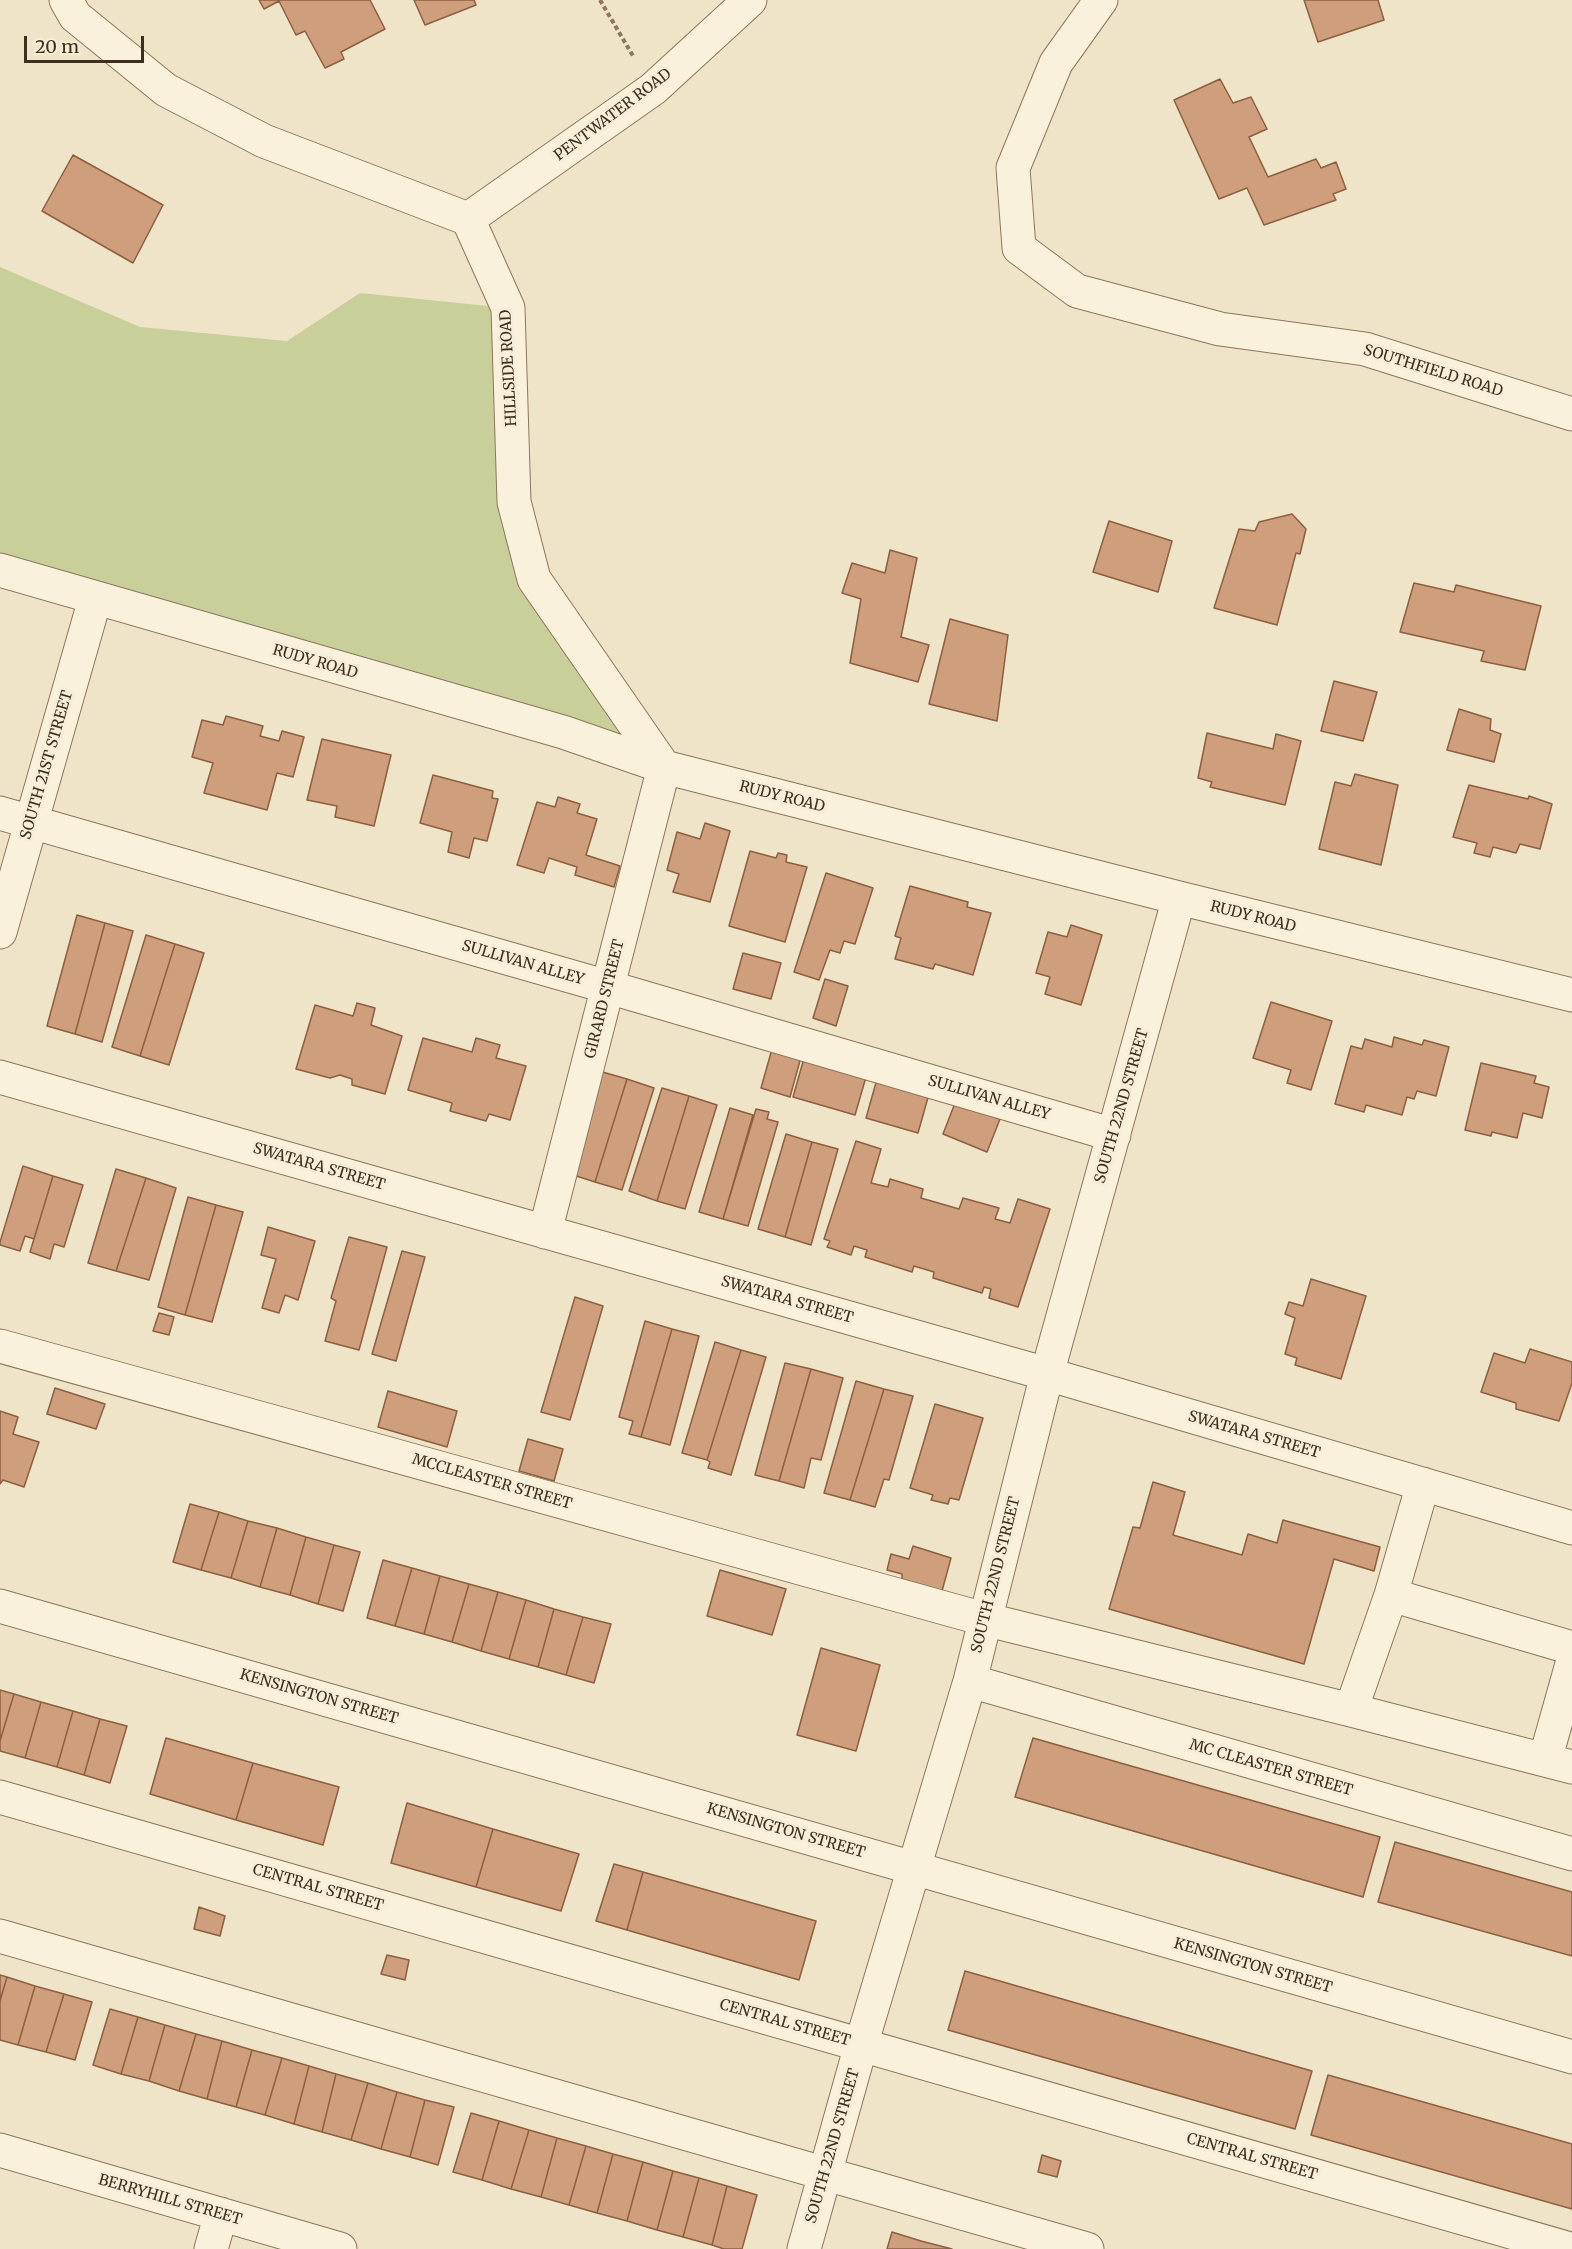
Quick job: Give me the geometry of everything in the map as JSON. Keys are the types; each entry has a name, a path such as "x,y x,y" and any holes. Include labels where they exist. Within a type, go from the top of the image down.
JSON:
{"street":[{"path":"66,0 75,16 166,90 264,141 468,219"},
{"name":"PENTWATER ROAD","path":"468,219 653,89 750,0"},
{"name":"SOUTHFIELD ROAD","path":"1101,0 1056,63 1013,168 1019,248 1077,291 1220,329 1365,349 1572,414"},
{"name":"HILLSIDE ROAD","path":"468,219 508,309 514,502 534,579 664,767"},
{"name":"RUDY ROAD","path":"0,570 563,732 664,767 1572,995"},
{"name":"SOUTH 21ST STREET","path":"0,932 95,599"},
{"name":"GIRARD STREET","path":"545,1232 664,767"},
{"name":"SULLIVAN ALLEY","path":"0,813 609,987 1114,1135"},
{"name":"SOUTH 22ND STREET","path":"804,2249 861,2045 970,1681 1047,1374 1179,898"},
{"name":"SWATARA STREET","path":"0,1077 1047,1374 1572,1528"},
{"name":"MCCLEASTER STREET","path":"0,1346 984,1619 1558,1763"},
{"path":"1351,1710 1391,1595 1423,1484"},
{"path":"1391,1595 1572,1648"},
{"name":"KENSINGTON STREET","path":"0,1606 1572,2057"},
{"path":"1558,1763 1572,1664"},
{"name":"MC CLEASTER STREET","path":"970,1681 1572,1854"},
{"name":"CENTRAL STREET","path":"0,1797 1570,2249"},
{"path":"0,1936 1087,2249"},
{"name":"BERRYHILL STREET","path":"0,2150 340,2249"},
{"path":"211,2249 221,2214"}],"path":[{"path":"600,0 634,58"}],"green space":[{"path":"0,267 140,327 287,341 360,293 508,308 534,579 664,767 0,569"}],"building":[{"path":"259,0 370,0 385,29 341,52 344,59 325,68 305,31 296,35 279,1 264,9"},
{"path":"414,0 474,0 476,5 425,25"},
{"path":"1304,0 1378,0 1384,20 1318,42"},
{"path":"1220,79 1233,103 1251,97 1267,129 1249,137 1268,177 1316,159 1321,168 1336,162 1346,189 1333,194 1336,200 1264,225 1247,188 1219,199 1174,100"},
{"path":"73,155 163,205 133,263 42,211"},
{"path":"1292,514 1306,529 1300,554 1296,553 1277,625 1214,608 1239,529 1255,531 1259,522"},
{"path":"1109,521 1172,541 1158,592 1093,572"},
{"path":"890,550 917,558 901,637 929,645 918,682 850,663 861,599 842,593 852,563 885,573"},
{"path":"1414,583 1454,592 1456,585 1541,606 1525,670 1481,661 1484,651 1400,632"},
{"path":"950,619 1008,635 997,721 929,704"},
{"path":"1334,681 1377,692 1363,741 1321,731"},
{"path":"1459,709 1491,719 1490,730 1501,734 1494,762 1447,750"},
{"path":"226,716 263,726 260,736 279,741 282,731 304,737 293,777 277,773 267,810 204,793 213,763 192,757 202,720 223,725"},
{"path":"1207,733 1273,749 1276,734 1301,741 1285,805 1210,787 1212,782 1198,778"},
{"path":"322,739 391,755 374,826 335,817 337,806 307,800"},
{"path":"1355,774 1398,785 1381,865 1319,849 1335,782 1351,786"},
{"path":"433,775 493,791 492,798 498,799 487,841 474,838 469,858 448,852 452,832 420,823"},
{"path":"1469,785 1528,799 1529,796 1552,804 1540,849 1520,844 1516,853 1493,847 1490,857 1474,853 1477,843 1453,837"},
{"path":"558,797 580,804 577,813 597,819 586,855 620,866 614,887 575,875 577,867 549,858 544,873 517,865 537,802 555,807"},
{"path":"705,823 730,831 710,902 673,892 679,874 667,870 677,832 700,839"},
{"path":"750,851 776,858 778,853 787,855 786,862 807,867 785,942 729,926"},
{"path":"826,873 873,888 855,944 844,941 840,953 830,950 819,980 794,972"},
{"path":"910,886 968,902 967,907 991,913 973,975 935,964 933,969 895,959 901,938 895,936"},
{"path":"77,915 105,923 75,1034 47,1026"},
{"path":"105,923 133,931 102,1042 75,1034"},
{"path":"1071,925 1102,935 1081,1005 1045,994 1050,977 1036,973 1048,932 1067,937"},
{"path":"146,935 175,944 140,1056 112,1047"},
{"path":"175,944 204,953 169,1065 140,1056"},
{"path":"743,953 781,963 771,999 733,989"},
{"path":"825,979 848,986 836,1026 813,1018"},
{"path":"1271,1002 1332,1021 1311,1090 1287,1083 1291,1070 1253,1058"},
{"path":"357,1003 375,1008 371,1025 402,1036 385,1094 352,1085 352,1079 340,1075 330,1078 296,1069 315,1005 353,1016"},
{"path":"1394,1037 1422,1045 1424,1040 1449,1047 1436,1096 1417,1091 1414,1099 1407,1097 1402,1115 1366,1105 1364,1112 1335,1104 1351,1046 1362,1049 1365,1039 1392,1047"},
{"path":"423,1038 472,1052 476,1038 500,1045 496,1058 526,1066 510,1120 489,1114 486,1121 450,1111 452,1103 408,1090"},
{"path":"772,1049 801,1057 790,1097 761,1088"},
{"path":"804,1058 866,1077 855,1115 793,1097"},
{"path":"1481,1063 1536,1076 1534,1083 1549,1087 1542,1118 1523,1113 1517,1138 1492,1132 1491,1136 1465,1130"},
{"path":"599,1071 627,1079 595,1182 567,1173"},
{"path":"627,1079 654,1088 622,1190 595,1182"},
{"path":"877,1079 929,1094 918,1133 866,1118"},
{"path":"662,1088 689,1096 657,1201 629,1191"},
{"path":"689,1096 717,1105 685,1209 657,1201"},
{"path":"955,1103 1000,1119 987,1152 943,1134"},
{"path":"730,1108 753,1115 723,1219 699,1212"},
{"path":"756,1109 769,1112 767,1119 778,1122 748,1226 723,1219"},
{"path":"786,1134 812,1142 785,1237 758,1229"},
{"path":"856,1141 881,1149 871,1183 888,1187 890,1179 923,1189 921,1198 959,1209 963,1198 999,1208 995,1219 1010,1223 1018,1199 1050,1209 1018,1307 989,1298 991,1289 984,1287 982,1293 933,1278 934,1272 914,1266 912,1272 865,1257 867,1250 854,1246 851,1255 827,1247 830,1241 824,1239"},
{"path":"812,1142 838,1149 811,1245 785,1237"},
{"path":"23,1166 53,1176 34,1239 25,1236 20,1251 0,1245 0,1242"},
{"path":"116,1169 146,1178 116,1271 88,1263"},
{"path":"53,1176 83,1185 64,1247 54,1244 50,1259 30,1252"},
{"path":"146,1178 176,1188 149,1280 116,1271"},
{"path":"188,1197 216,1205 185,1315 158,1307"},
{"path":"216,1205 243,1212 212,1322 185,1315"},
{"path":"268,1227 315,1241 298,1300 285,1295 279,1313 262,1308 276,1259 261,1255"},
{"path":"349,1237 387,1247 359,1350 325,1341 336,1301 331,1298"},
{"path":"402,1251 425,1257 396,1361 372,1354"},
{"path":"1311,1279 1366,1296 1341,1379 1295,1365 1297,1358 1285,1354 1295,1318 1285,1314 1289,1302 1303,1306"},
{"path":"575,1297 603,1306 570,1420 541,1412"},
{"path":"159,1313 174,1317 169,1335 153,1331"},
{"path":"645,1321 672,1329 641,1437 629,1434 633,1421 619,1417"},
{"path":"672,1329 699,1336 670,1445 641,1437"},
{"path":"715,1342 741,1350 707,1460 682,1453"},
{"path":"1530,1349 1572,1362 1572,1383 1559,1421 1516,1409 1516,1403 1481,1392 1494,1353 1525,1363"},
{"path":"741,1350 766,1357 731,1475 708,1468 710,1462 707,1460"},
{"path":"785,1363 811,1369 779,1481 755,1475"},
{"path":"811,1369 843,1378 821,1460 811,1458 804,1488 779,1481"},
{"path":"856,1381 884,1389 850,1500 824,1493"},
{"path":"55,1388 105,1404 96,1429 47,1414"},
{"path":"884,1389 913,1396 889,1480 884,1479 875,1507 850,1500"},
{"path":"388,1391 457,1411 447,1447 378,1427"},
{"path":"935,1404 983,1418 959,1500 950,1498 948,1504 931,1500 933,1495 910,1488"},
{"path":"0,1411 18,1417 13,1434 39,1442 24,1487 3,1480 0,1484"},
{"path":"528,1439 563,1449 554,1481 519,1471"},
{"path":"1153,1482 1185,1492 1173,1535 1242,1555 1248,1534 1277,1543 1283,1520 1380,1547 1374,1571 1334,1559 1304,1664 1109,1609 1133,1527 1140,1528"},
{"path":"190,1504 219,1512 201,1570 173,1562"},
{"path":"219,1512 248,1521 231,1578 201,1570"},
{"path":"248,1521 277,1528 260,1587 231,1578"},
{"path":"277,1528 306,1537 290,1595 260,1587"},
{"path":"306,1537 334,1545 318,1604 290,1595"},
{"path":"334,1545 360,1552 343,1611 318,1604"},
{"path":"913,1546 951,1558 942,1591 902,1579 902,1574 887,1570 891,1554 909,1559"},
{"path":"383,1560 412,1568 395,1626 367,1618"},
{"path":"412,1568 440,1576 424,1634 395,1626"},
{"path":"720,1570 786,1589 772,1635 707,1616"},
{"path":"440,1576 469,1584 452,1642 424,1634"},
{"path":"469,1584 498,1592 481,1651 452,1642"},
{"path":"498,1592 526,1600 509,1659 481,1651"},
{"path":"526,1600 554,1609 538,1667 509,1659"},
{"path":"554,1609 583,1617 566,1675 538,1667"},
{"path":"583,1617 611,1624 594,1683 566,1675"},
{"path":"821,1648 880,1665 856,1751 797,1735"},
{"path":"0,1690 14,1694 0,1741"},
{"path":"14,1694 41,1702 25,1758 0,1751 0,1741"},
{"path":"41,1702 73,1711 57,1767 25,1758"},
{"path":"73,1711 100,1719 84,1775 57,1767"},
{"path":"100,1719 127,1726 110,1783 84,1775"},
{"path":"166,1738 253,1763 236,1820 150,1794"},
{"path":"1033,1738 1380,1837 1363,1897 1015,1797"},
{"path":"253,1763 339,1787 323,1845 236,1820"},
{"path":"407,1803 493,1829 476,1887 391,1863"},
{"path":"493,1829 579,1854 561,1911 476,1887"},
{"path":"1395,1842 1572,1892 1572,1956 1378,1902"},
{"path":"614,1864 643,1872 627,1930 596,1921"},
{"path":"643,1872 816,1921 799,1980 627,1930"},
{"path":"199,1907 225,1916 220,1936 194,1929"},
{"path":"387,1955 409,1960 405,1980 381,1974"},
{"path":"965,1971 1312,2071 1295,2129 948,2030"},
{"path":"0,1975 7,1977 0,2001"},
{"path":"7,1977 35,1986 18,2045 0,2040 0,2001"},
{"path":"35,1986 64,1994 46,2052 18,2045"},
{"path":"64,1994 92,2002 75,2060 46,2052"},
{"path":"110,2009 138,2017 121,2074 93,2065"},
{"path":"138,2017 165,2025 149,2081 121,2074"},
{"path":"165,2025 196,2034 179,2091 149,2081"},
{"path":"196,2034 222,2041 207,2099 179,2091"},
{"path":"222,2041 252,2050 236,2107 207,2099"},
{"path":"252,2050 282,2058 265,2115 236,2107"},
{"path":"282,2058 309,2066 294,2124 265,2115"},
{"path":"309,2066 336,2074 322,2132 294,2124"},
{"path":"336,2074 368,2083 351,2140 322,2132"},
{"path":"1328,2075 1572,2144 1572,2209 1311,2135"},
{"path":"368,2083 397,2092 381,2149 351,2140"},
{"path":"397,2092 425,2100 410,2157 381,2149"},
{"path":"425,2100 454,2107 438,2165 410,2157"},
{"path":"471,2113 499,2121 482,2180 453,2172"},
{"path":"499,2121 529,2130 511,2189 482,2180"},
{"path":"529,2130 557,2138 541,2197 511,2189"},
{"path":"557,2138 586,2146 569,2205 541,2197"},
{"path":"586,2146 613,2154 597,2213 569,2205"},
{"path":"613,2154 643,2162 627,2221 597,2213"},
{"path":"1042,2155 1061,2161 1057,2177 1038,2172"},
{"path":"643,2162 673,2171 657,2230 627,2221"},
{"path":"673,2171 699,2178 683,2237 657,2230"},
{"path":"699,2178 727,2186 712,2245 683,2237"},
{"path":"727,2186 757,2195 742,2249 724,2249 712,2245"},
{"path":"892,2232 921,2241 952,2249 887,2249"}]}
